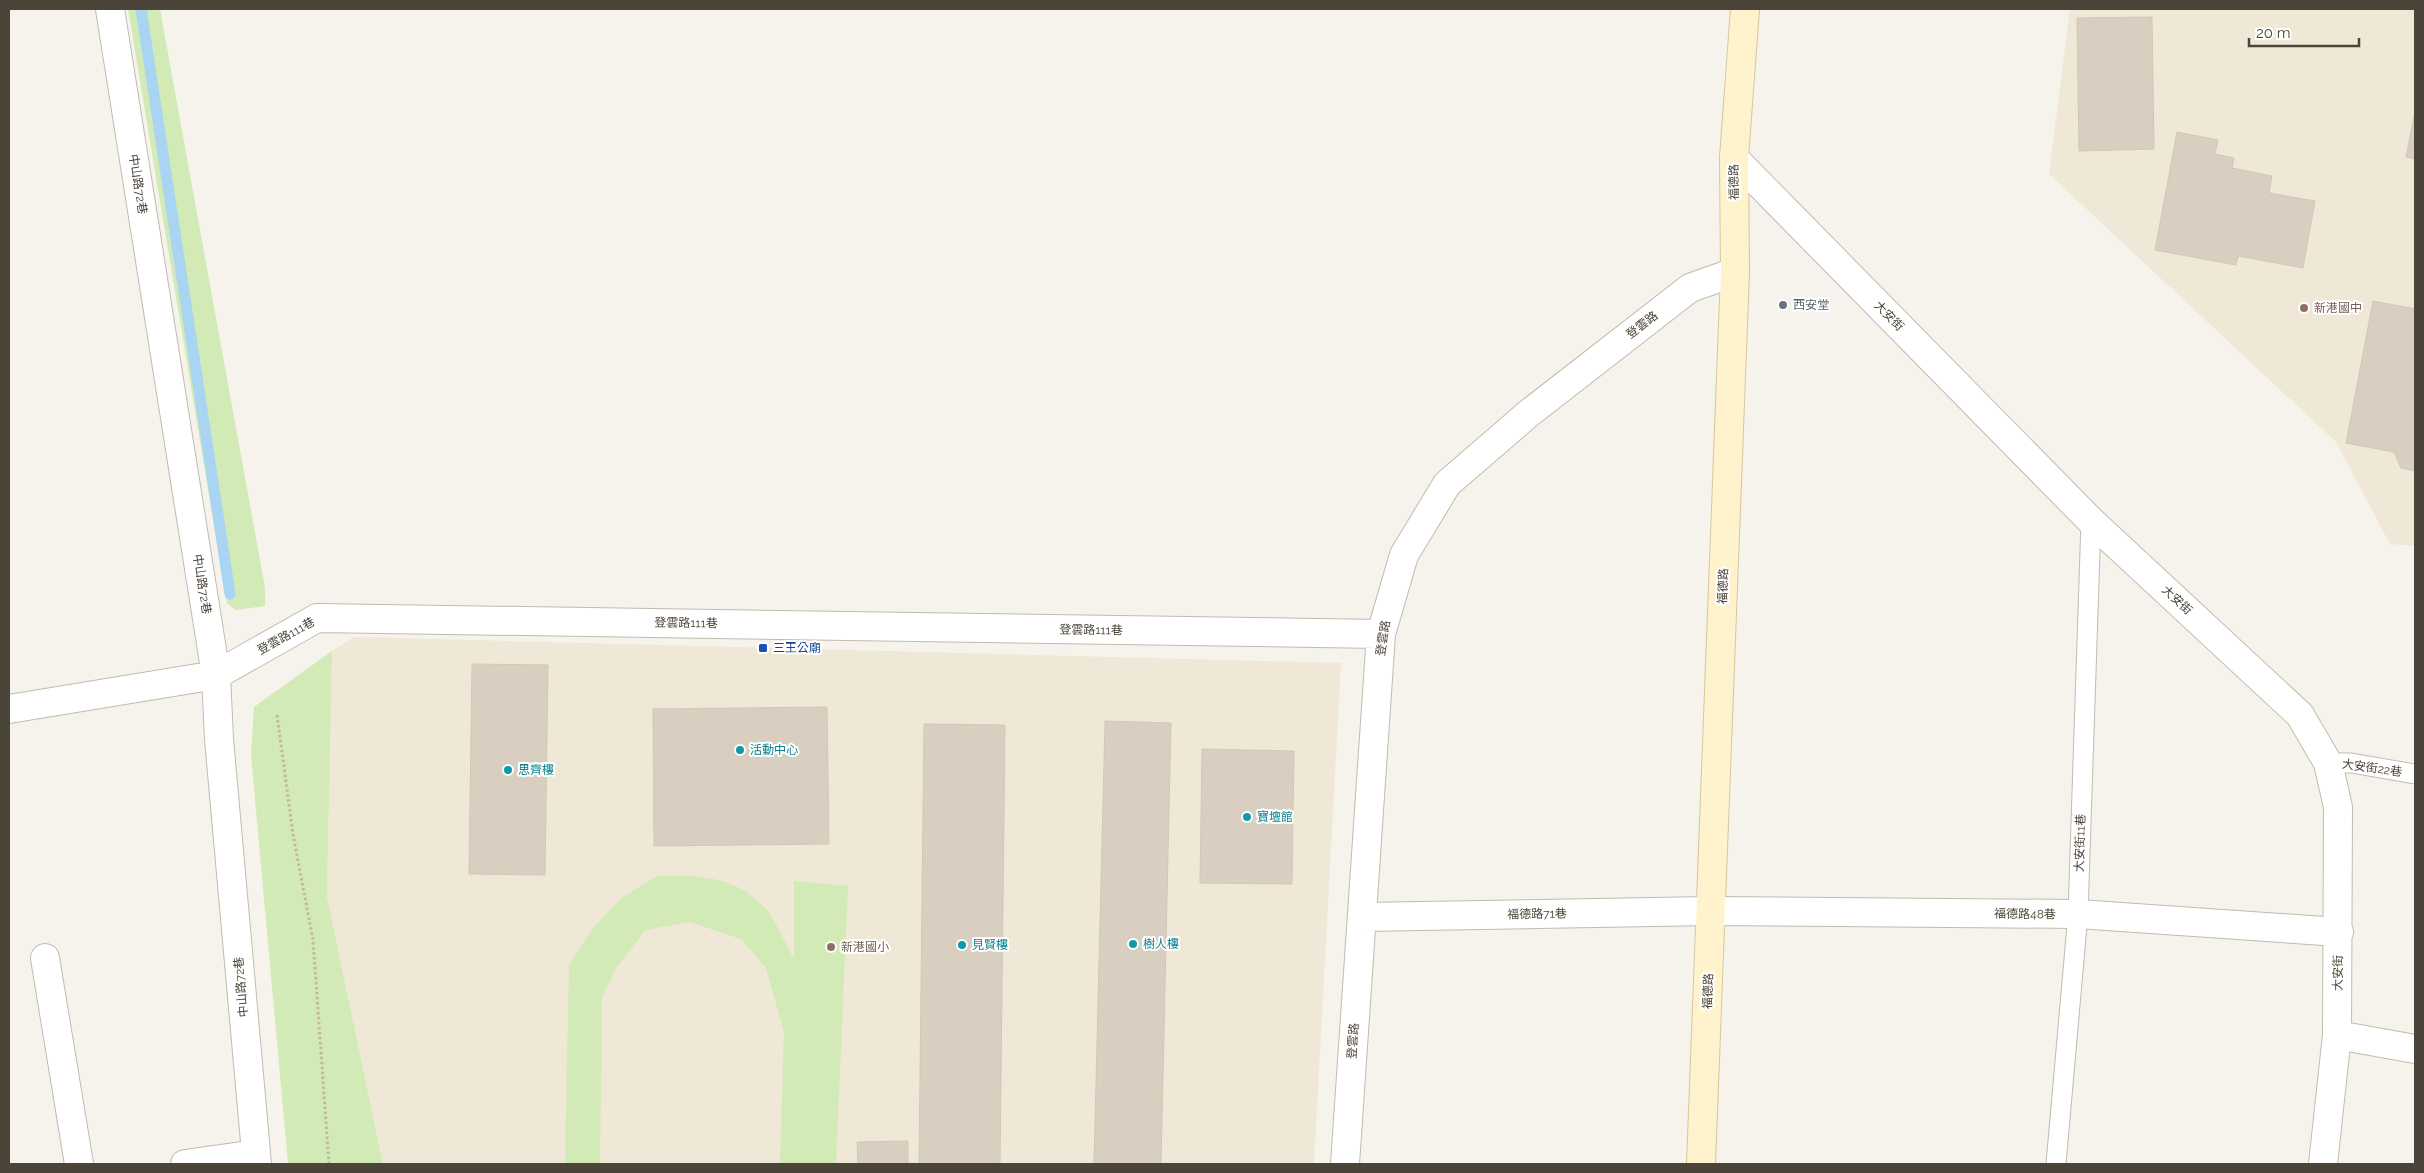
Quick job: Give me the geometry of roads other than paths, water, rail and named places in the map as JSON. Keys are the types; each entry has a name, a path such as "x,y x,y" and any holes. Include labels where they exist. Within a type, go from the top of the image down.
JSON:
{"main road":[{"name":"福德路","path":"1701,1164 1735,272 1734,158 1745,9"}],"street":[{"name":"中山路72巷","path":"110,9 216,675 218,739 256,1159"},
{"name":"大安街","path":"1734,158 2091,521 2300,715 2328,763 2338,807 2339,932 2337,1035 2323,1164"},
{"name":"登雲路","path":"1345,1164 1381,634 1404,555 1447,484 1528,414 1690,288 1735,272"},
{"name":"登雲路111巷","path":"9,709 216,675 316,618 1381,634"},
{"name":"福德路48巷","path":"1711,911 2078,914 2339,932"},
{"name":"福德路71巷","path":"1362,917 1711,911"},
{"path":"45,958 79,1164"},
{"path":"2337,1035 2415,1049"},
{"path":"185,1164 256,1159"}],"lane":[{"name":"大安街11巷","path":"2056,1164 2078,914 2091,521"},
{"name":"大安街22巷","path":"2328,763 2351,762 2415,774"}],"waterway":[{"path":"141,9 230,594"}],"place":[{"name":"西安堂","path":"1783,305"},
{"name":"新港國中","path":"2304,308"},
{"name":"三王公廟","path":"763,648"},
{"name":"活動中心","path":"740,750"},
{"name":"思齊樓","path":"508,770"},
{"name":"寶壇館","path":"1247,817"},
{"name":"樹人樓","path":"1133,944"},
{"name":"見賢樓","path":"962,945"},
{"name":"新港國小","path":"831,947"}]}
